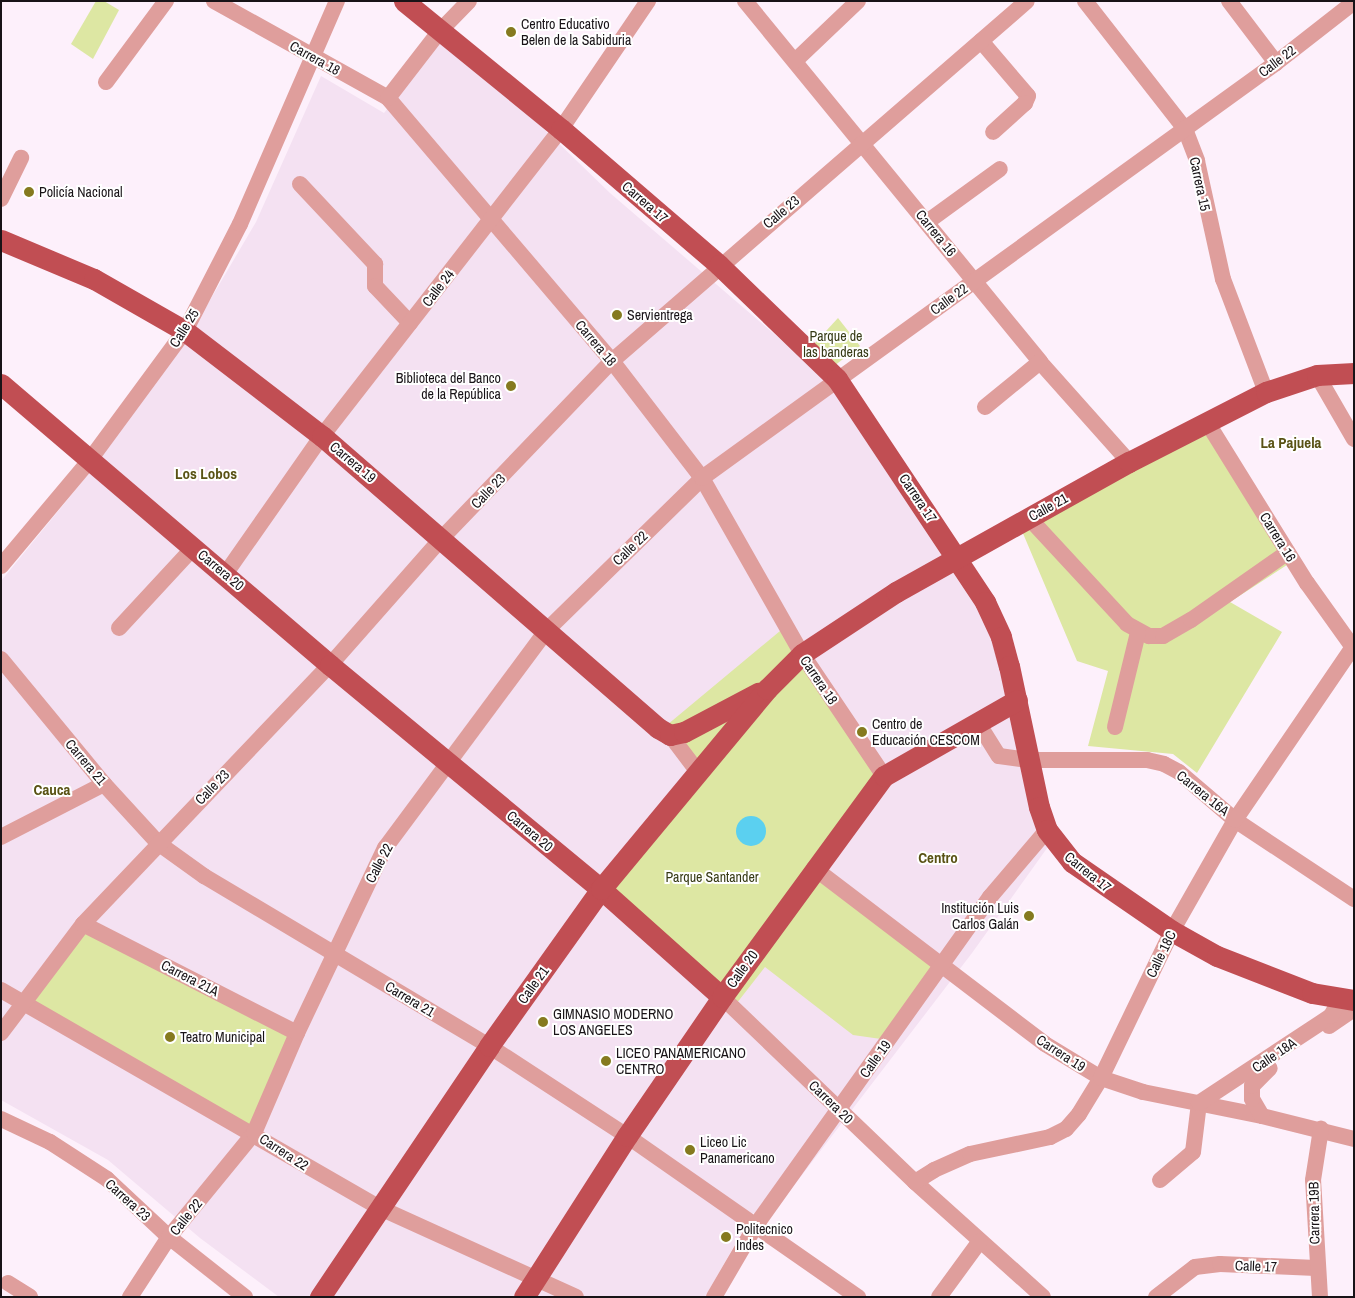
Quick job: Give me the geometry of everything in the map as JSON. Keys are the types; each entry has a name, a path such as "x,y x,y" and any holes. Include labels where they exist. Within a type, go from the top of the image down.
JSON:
{"main road":[{"name":"Carrera 17","path":"404,1 439,32 561,130 719,266 838,379 958,558 985,602 1001,637 1047,830 1060,849 1089,876 1172,931 1258,975 1312,993 1350,1002"},
{"name":"Carrera 19","path":"1,240 94,279 185,331 322,436 442,538 658,728 670,735"},
{"name":"Calle 21","path":"320,1297 488,1046 601,889 767,689 802,654 896,592 1129,462 1207,422 1266,392 1317,376 1354,373"},
{"name":"Carrera 20","path":"1,384 89,461 226,574 330,665 601,889 722,997"},
{"name":"Calle 21","path":"670,735 684,732 767,689"},
{"name":"Calle 20","path":"524,1297 627,1136 722,997 814,868 884,776 1017,700"}],"street":[{"path":"106,82 166,1"},
{"name":"Carrera 18","path":"214,1 388,98 612,361 702,478 802,654 884,776"},
{"name":"Calle 25","path":"1,566 89,461 185,331 240,224 337,1"},
{"path":"388,98 439,32 469,1"},
{"name":"Calle 24","path":"226,574 322,436 561,130 648,1"},
{"name":"Carrera 16","path":"745,1 928,222 1040,362 1129,462"},
{"path":"795,61 858,1"},
{"name":"Calle 23","path":"1,1032 25,1003 83,924 158,843 330,665 442,538 612,361 719,266 1027,1"},
{"name":"Carrera 15","path":"1085,1 1185,129 1197,161 1223,279 1266,392"},
{"path":"1229,1 1276,63"},
{"name":"Calle 22","path":"130,1297 169,1237 254,1133 297,1033 385,848 447,762 547,630 702,478 1276,63 1353,3"},
{"path":"981,41 1028,96 1025,103 993,132"},
{"path":"1,199 21,158"},
{"path":"928,222 1000,170"},
{"path":"300,184 375,264 375,286 410,323"},
{"path":"985,407 1040,362"},
{"path":"1317,376 1354,439"},
{"name":"Carrera 16","path":"1207,422 1288,552 1353,648"},
{"path":"1028,518 1138,633 1163,636 1288,552"},
{"path":"119,628 194,548"},
{"path":"1115,726 1138,633"},
{"name":"Calle 18C","path":"915,1182 934,1170 970,1154 1050,1137 1066,1129 1079,1114 1101,1078 1172,931 1235,820 1353,648"},
{"name":"Carrera 21","path":"1,659 104,784 158,843 204,876 488,1046 627,1136 858,1297"},
{"name":"Carrera 16A","path":"978,723 999,756 1029,760 1146,760 1164,764 1179,772 1235,820 1354,899"},
{"path":"670,735 698,772"},
{"path":"1,837 104,784"},
{"name":"Calle 19","path":"714,1297 756,1226 838,1110 990,897 1047,830"},
{"name":"Carrera 19","path":"814,868 941,967 1045,1044 1101,1078 1144,1092 1321,1129 1354,1139"},
{"name":"Carrera 21A","path":"83,924 297,1033"},
{"name":"Carrera 22","path":"1,990 254,1133 307,1168 380,1208 576,1297"},
{"name":"Carrera 20","path":"722,997 838,1110 1042,1297"},
{"name":"Calle 18A","path":"1199,1103 1350,1002"},
{"name":"Calle 18A","path":"1262,1116 1252,1100 1252,1086 1255,1080 1350,1002"},
{"path":"1160,1180 1192,1152 1199,1103"},
{"name":"Carrera 23","path":"1,1119 50,1142 107,1179 169,1237 245,1297"},
{"name":"Carrera 19B","path":"1320,1297 1316,1268 1313,1180 1321,1129"},
{"path":"939,1297 980,1241"},
{"name":"Calle 17","path":"1156,1297 1195,1267 1220,1264 1316,1268"},
{"path":"8,1283 30,1297"}],"shaded area":[{"path":"442,39 514,100 610,193 823,376 991,630 1050,844 972,953 766,1222 753,1213 705,1297 279,1297 200,1238 108,1160 1,1100 1,581 95,466 190,334 256,222 321,76 384,113"}],"green space":[{"path":"96,1 104,1 119,10 93,59 71,44"},
{"name":"Parque de las banderas","path":"838,318 860,346 834,366 814,344"},
{"path":"1207,422 1293,561 1230,602 1282,632 1197,773 1173,754 1088,746 1108,671 1077,661 1019,524"},
{"name":"Parque Santander","path":"786,626 884,776 816,869 941,967 888,1040 853,1035 765,967 733,1008 601,889 698,772 661,730"},
{"path":"83,924 297,1033 254,1133 25,1003"}],"water":[{"path":"751,816 762,820 766,831 762,842 751,846 740,842 736,831 740,820"}],"place":[{"name":"Centro Educativo Belen de la Sabiduria","path":"511,32"},
{"name":"Policía Nacional","path":"29,192"},
{"name":"Servientrega","path":"617,315"},
{"name":"Biblioteca del Banco de la República","path":"511,386"},
{"name":"Centro de Educación CESCOM","path":"862,732"},
{"name":"Institución Luis Carlos Galán","path":"1029,916"},
{"name":"GIMNASIO MODERNO LOS ANGELES","path":"543,1022"},
{"name":"Teatro Municipal","path":"170,1037"},
{"name":"LICEO PANAMERICANO CENTRO","path":"606,1061"},
{"name":"Liceo Lic Panamericano","path":"690,1150"},
{"name":"Politecnico Indes","path":"726,1237"}],"district":[{"name":"La Pajuela","path":"1291,443"},
{"name":"Los Lobos","path":"206,474"},
{"name":"Cauca","path":"52,790"},
{"name":"Centro","path":"938,858"}]}
